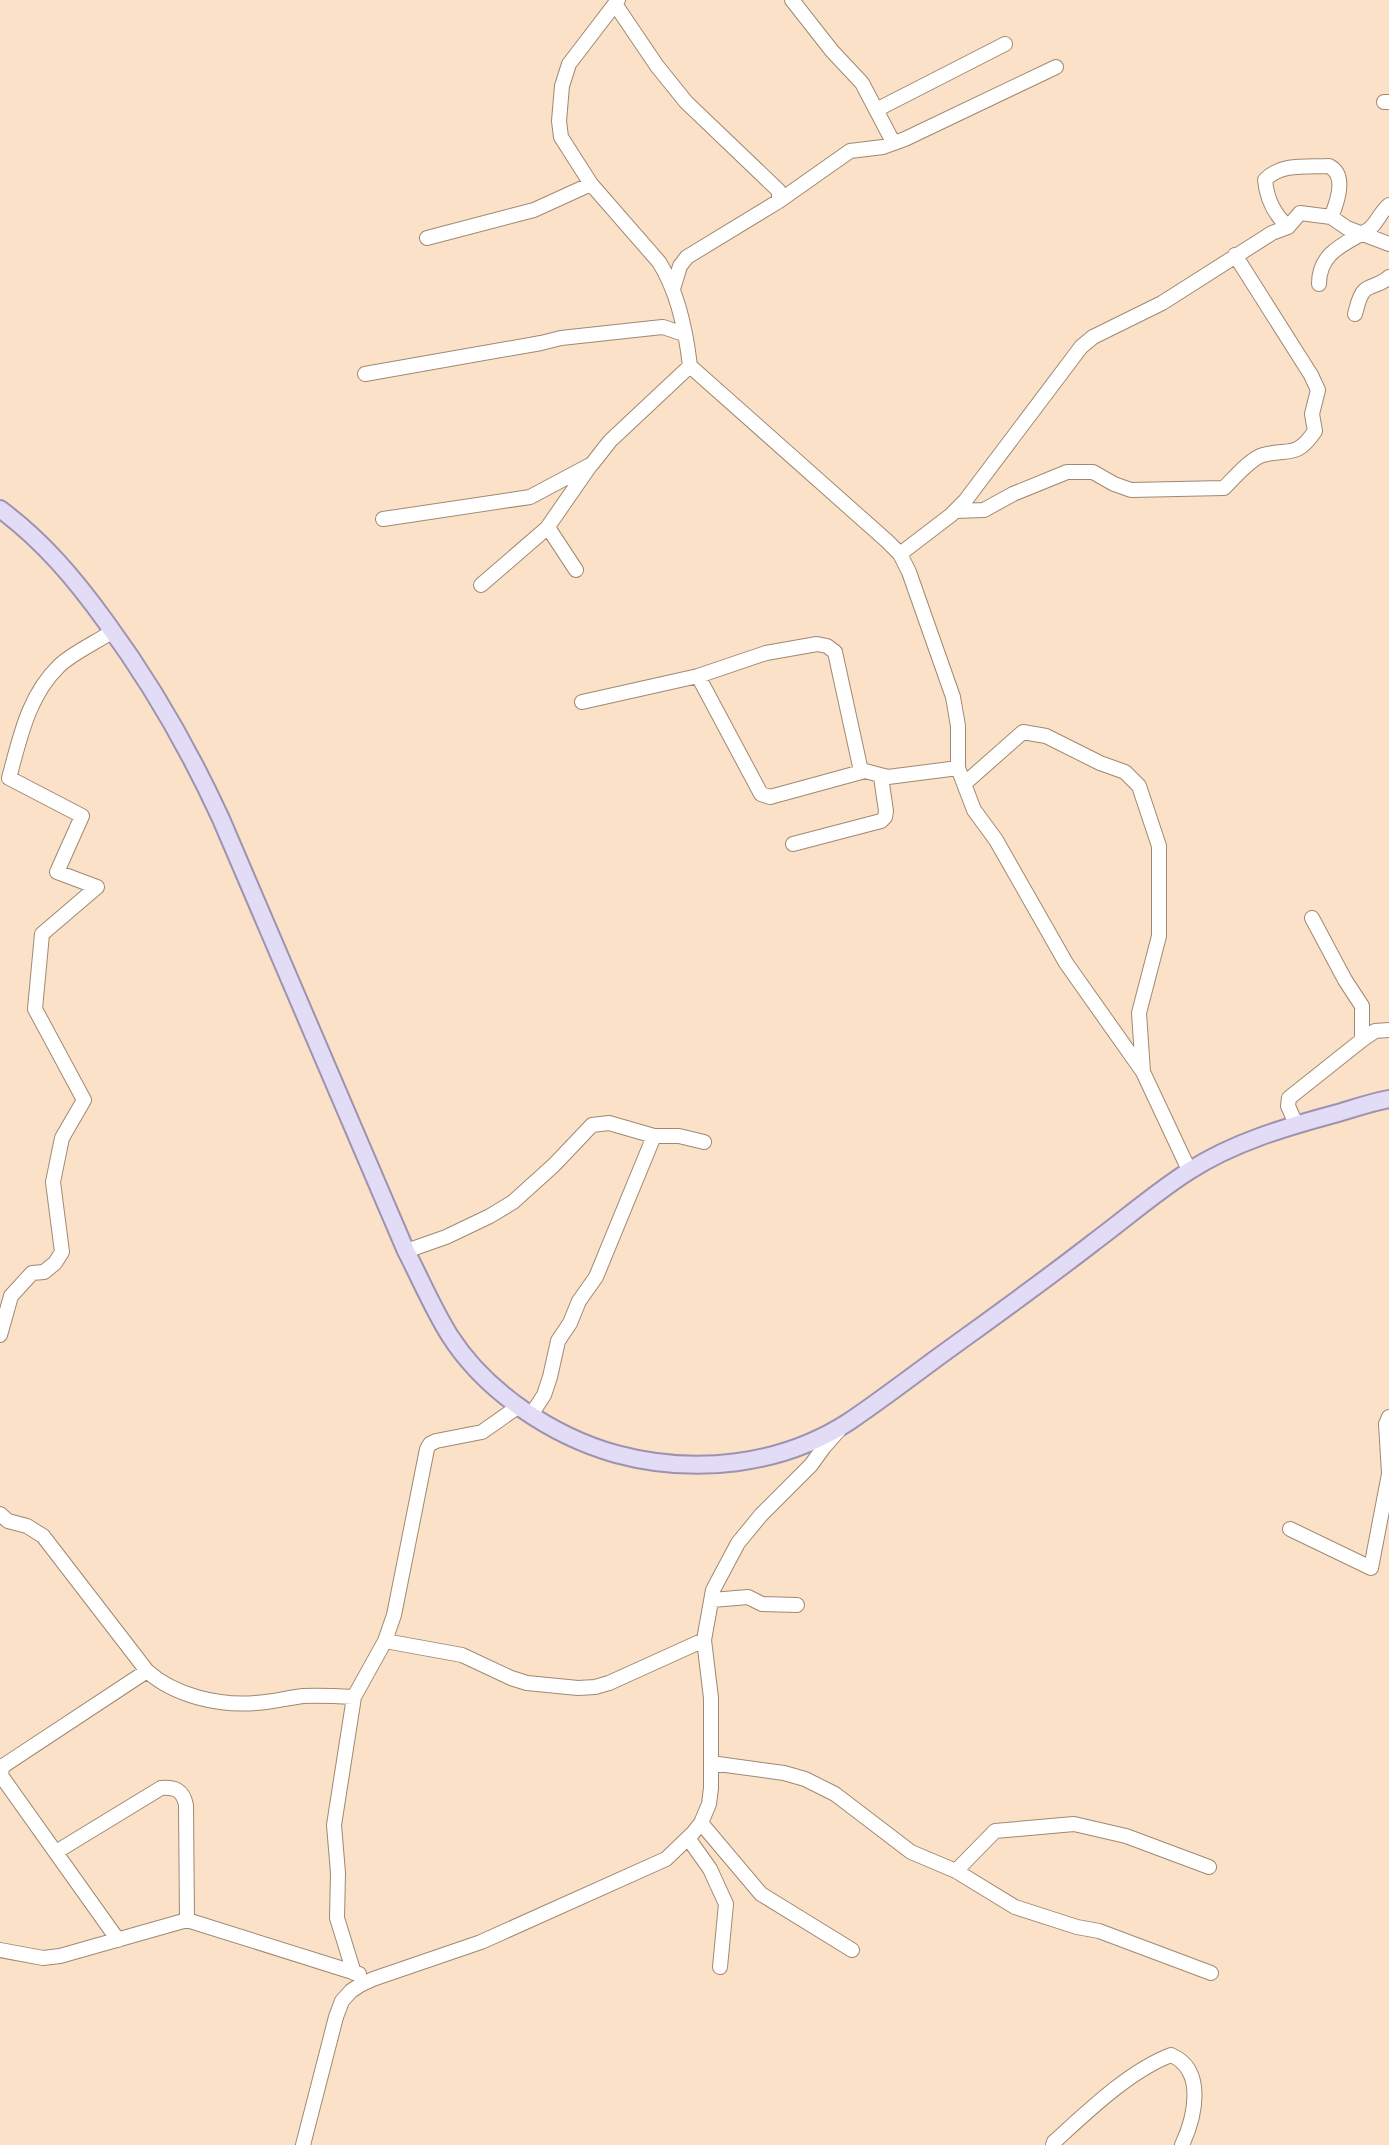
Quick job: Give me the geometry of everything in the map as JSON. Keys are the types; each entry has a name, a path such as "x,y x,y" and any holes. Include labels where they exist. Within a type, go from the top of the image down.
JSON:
{"main road":[{"path":"0,509 38,539 58,559 150,683 192,757 221,819 406,1251 435,1310 460,1349 483,1375 525,1410 560,1432 603,1450 637,1460 668,1465 700,1466 734,1463 770,1456 800,1446 847,1422 1049,1277 1189,1170 1249,1140 1296,1124 1389,1098"}],"street":[{"path":"792,0 832,51 862,83 893,142"},
{"path":"779,201 779,191 671,85 616,2 570,64 562,86 561,137 591,184 659,261 673,289 690,366 900,554 909,572 953,697 958,726 958,768 974,810 996,840 1066,963 1143,1072 1189,1170"},
{"path":"876,110 1005,45"},
{"path":"673,289 680,266 687,257 779,201 850,151 883,147 905,139 1056,67"},
{"path":"1288,227 1278,218 1266,195 1265,180 1272,172 1329,166 1334,169 1338,177 1339,192 1331,217"},
{"path":"427,238 534,210 591,184"},
{"path":"1319,284 1319,273 1325,260 1360,233 1368,230 1389,205"},
{"path":"900,554 965,501 1081,347 1093,337 1162,303 1235,255 1272,233 1288,227 1300,213 1331,217 1347,228 1389,244"},
{"path":"955,511 984,510 1013,494 1067,472 1093,472 1113,484 1131,490 1224,488 1261,455 1288,453 1306,444 1315,431 1312,414 1318,390 1311,375 1235,255"},
{"path":"1355,314 1363,291 1369,287 1379,286 1389,277"},
{"path":"365,374 561,338 663,327 684,334"},
{"path":"481,585 547,528 610,441 690,366"},
{"path":"383,519 530,496 592,464"},
{"path":"547,528 576,570"},
{"path":"0,1335 11,1296 32,1273 44,1272 55,1263 62,1252 53,1182 62,1138 84,1100 35,1009 42,934 97,887 57,872 82,816 4,780 39,690 60,665 113,631"},
{"path":"582,702 698,676 766,653 817,644 827,646 835,652 861,771"},
{"path":"698,676 761,794 766,796 861,771 888,777 958,768"},
{"path":"964,784 1023,732 1046,736 1100,763 1125,772 1139,786 1159,846 1159,936 1139,1013 1143,1072"},
{"path":"793,844 881,821 886,811 881,777"},
{"path":"1312,918 1345,980 1362,1006 1362,1040"},
{"path":"1296,1124 1288,1106 1289,1098 1375,1031 1389,1030"},
{"path":"406,1251 446,1237 513,1202 554,1165 592,1125 609,1124 654,1136 679,1136 704,1142"},
{"path":"354,1972 337,1918 338,1873 334,1825 354,1697 385,1641 398,1600 427,1449 430,1444 436,1442 482,1432 525,1410 544,1395 558,1341 570,1323 579,1301 596,1277 654,1136"},
{"path":"1290,1529 1371,1568 1389,1474 1386,1424 1389,1417"},
{"path":"303,2145 336,2017 342,2001 351,1991 373,1978 481,1942 666,1859 701,1823 709,1804 711,1698 704,1640 713,1590 738,1544 761,1515 811,1465 847,1422"},
{"path":"0,1514 8,1521 27,1526 43,1536 147,1671 168,1687 226,1703 257,1703 315,1696 354,1697"},
{"path":"712,1600 748,1597 762,1604 797,1605"},
{"path":"385,1641 462,1655 527,1683 578,1688 609,1683 704,1640"},
{"path":"118,1940 2,1777 3,1766 147,1671"},
{"path":"711,1763 784,1773 805,1779 835,1794 911,1852 956,1871 1016,1907 1077,1927 1099,1931 1211,1973"},
{"path":"56,1852 161,1788 173,1788 180,1791 186,1805 187,1920"},
{"path":"701,1823 761,1894 852,1950"},
{"path":"956,1871 995,1831 1074,1824 1126,1836 1209,1867"},
{"path":"688,1838 710,1869 726,1904 720,1967"},
{"path":"0,1950 43,1958 60,1956 187,1920 373,1978"},
{"path":"1053,2145 1053,2142 1091,2108 1152,2062 1171,2055 1181,2059 1192,2078 1194,2087 1195,2098 1191,2126 1182,2145"}]}
